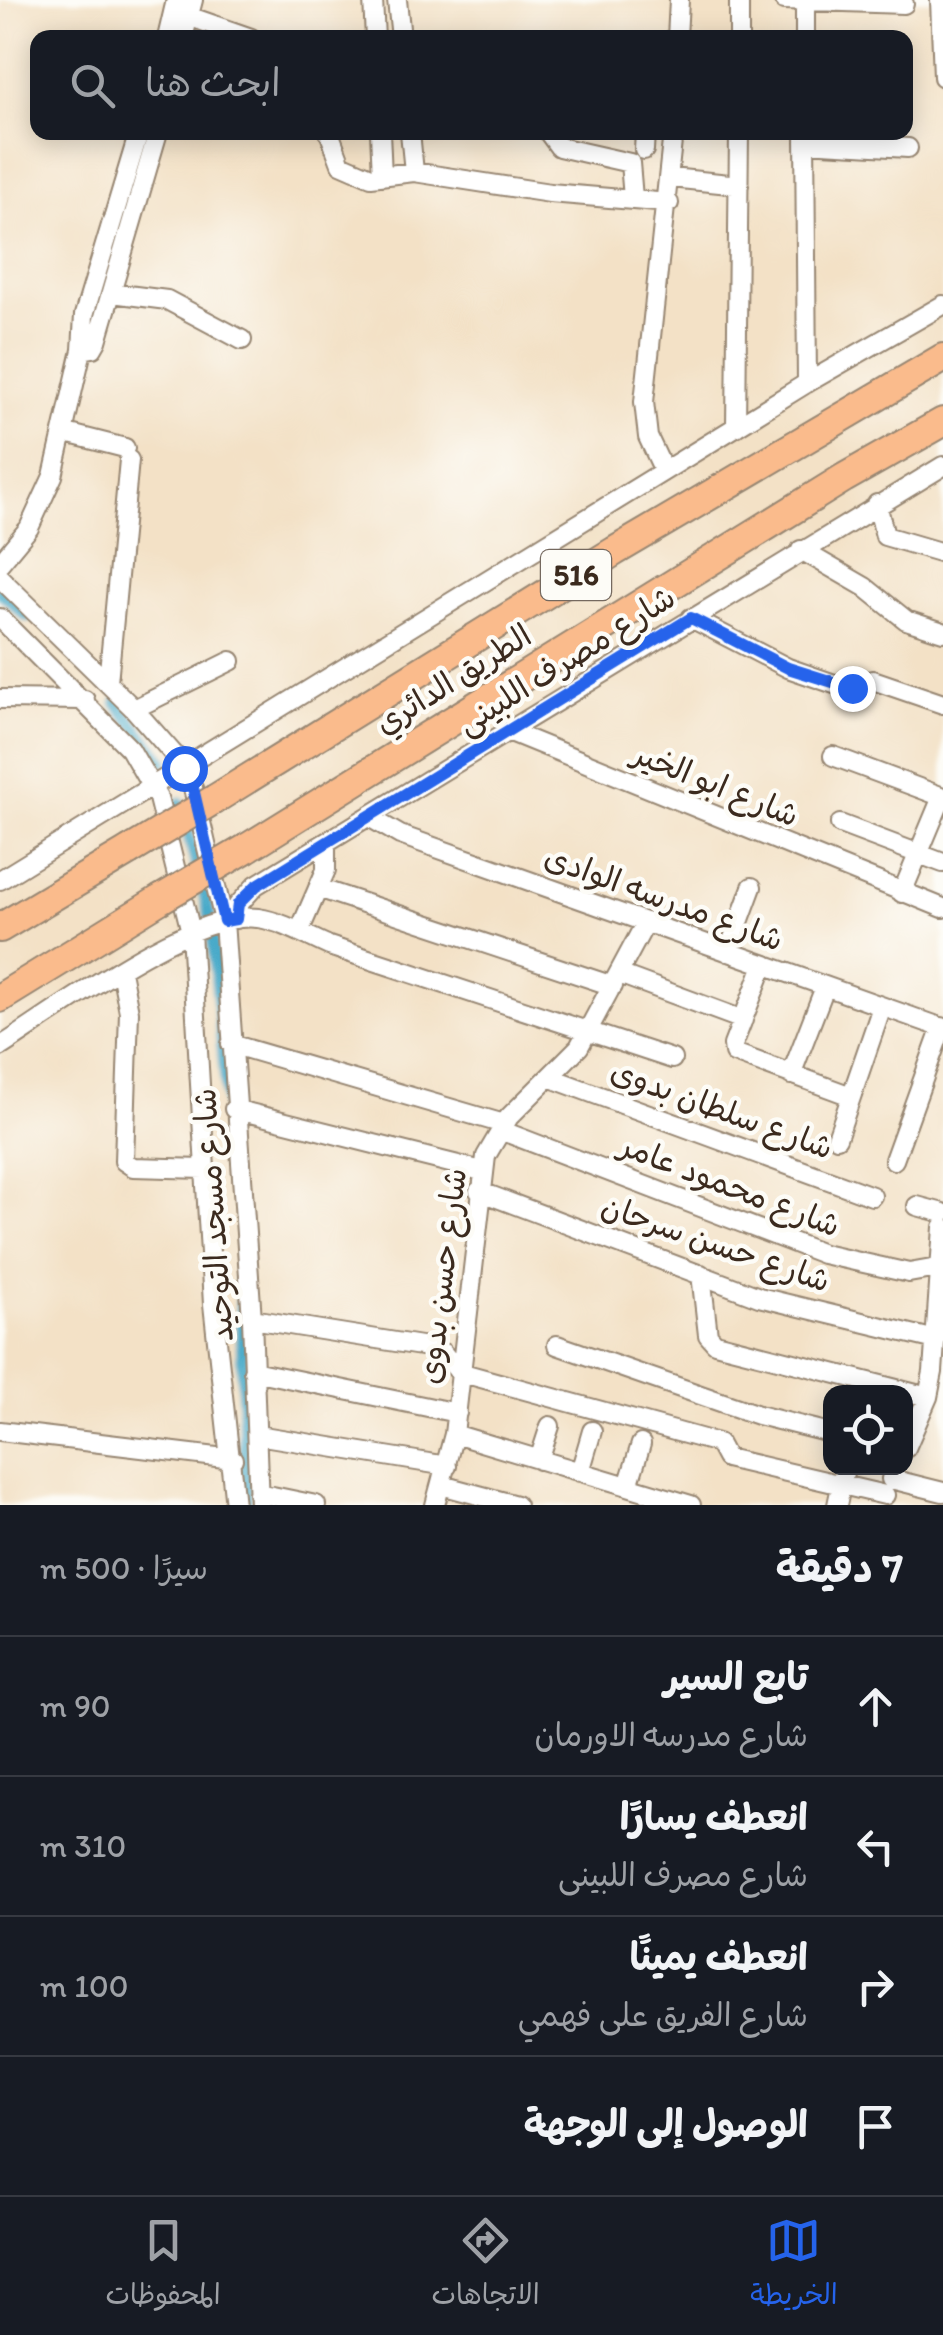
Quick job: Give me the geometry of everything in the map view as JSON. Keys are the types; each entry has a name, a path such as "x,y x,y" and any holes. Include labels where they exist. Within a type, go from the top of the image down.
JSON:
{"highway":[{"name":"الطريق الدائري","path":"0,928 215,800 614,551 943,358"},
{"name":"الطريق الدائري","path":"0,998 844,478 943,422"}],"street":[{"path":"169,30 176,0"},
{"path":"374,0 375,30"},
{"path":"397,0 399,30"},
{"path":"677,30 678,0"},
{"path":"739,0 739,30"},
{"path":"784,0 904,4"},
{"path":"940,0 943,77"},
{"path":"805,1 805,30"},
{"path":"191,8 236,30"},
{"path":"0,563 39,511 66,434 82,350 84,315 138,140"},
{"path":"82,350 96,344 156,140"},
{"path":"332,140 341,164 353,172 382,176 414,172 550,193 669,203"},
{"path":"380,140 382,176"},
{"path":"411,140 414,172"},
{"path":"554,140 560,147 630,163 633,198"},
{"path":"664,471 648,437 644,402 669,203 673,140"},
{"path":"736,427 738,140"},
{"path":"805,140 807,383"},
{"path":"833,140 908,148"},
{"path":"671,178 738,185"},
{"path":"112,293 167,300 242,340"},
{"path":"0,880 807,383 943,305"},
{"path":"66,434 127,454 108,682"},
{"name":"شارع مصرف اللبينى","path":"230,920 249,891 943,466"},
{"path":"877,504 885,536 943,553"},
{"path":"802,550 865,587 906,620 943,632"},
{"path":"0,578 108,682 184,768"},
{"path":"0,618 140,760 154,786"},
{"path":"691,618 788,668 843,687 873,680 943,704"},
{"path":"134,709 231,662"},
{"path":"0,699 85,700"},
{"name":"شارع ابو الخير","path":"508,731 943,908"},
{"path":"833,756 942,797 902,893"},
{"name":"شارع مسجد التوحيد","path":"184,768 230,920 234,1109 252,1319 259,1499"},
{"name":"شارع مسجد التوحيد","path":"154,786 190,932 213,1304 235,1505"},
{"name":"شارع مدرسه الوادى","path":"369,817 400,836 943,1028"},
{"path":"840,824 943,862"},
{"path":"300,932 327,860 326,843"},
{"path":"728,952 752,887"},
{"path":"318,888 743,1020"},
{"path":"0,1047 121,970 190,932 230,920 270,921 329,946 672,1059"},
{"name":"شارع حسن بدوى","path":"434,1505 454,1434 482,1171 502,1127 551,1078 588,1030 646,922"},
{"path":"764,966 734,1053 851,1096"},
{"path":"121,970 129,1012 124,1160 133,1167 204,1170"},
{"path":"791,1074 826,987"},
{"path":"837,1138 882,1007"},
{"path":"894,1160 943,1028"},
{"name":"شارع محمود عامر","path":"232,1044 502,1127 823,1254 909,1273 941,1267"},
{"name":"شارع سلطان بدوى","path":"551,1078 872,1196"},
{"path":"234,1109 482,1171"},
{"name":"شارع حسن سرحان","path":"479,1191 759,1297 936,1340"},
{"path":"917,1206 943,1213"},
{"path":"913,1431 938,1373 936,1340 941,1313 943,1227"},
{"path":"701,1274 708,1335 727,1349 857,1385"},
{"path":"252,1319 427,1347 443,1354 459,1372 718,1442 726,1458 844,1476 931,1495"},
{"path":"556,1345 758,1415 823,1431"},
{"path":"253,1372 457,1413"},
{"path":"913,1394 928,1396"},
{"path":"540,1460 550,1426"},
{"path":"0,1431 233,1460"},
{"path":"580,1472 592,1431"},
{"path":"257,1434 447,1466"},
{"path":"454,1434 685,1504"},
{"path":"628,1486 642,1444"},
{"path":"837,1505 844,1476"},
{"path":"442,1485 516,1505"},
{"path":"259,1499 316,1505"}],"waterway":[{"path":"0,591 27,616"},
{"path":"117,703 163,761"},
{"path":"180,803 210,916"},
{"path":"212,931 229,1117"},
{"path":"240,1267 246,1505"}],"route":[{"path":"184,768 193,788 224,921 236,919 238,904 256,886 691,618 788,668 852,688"}]}
